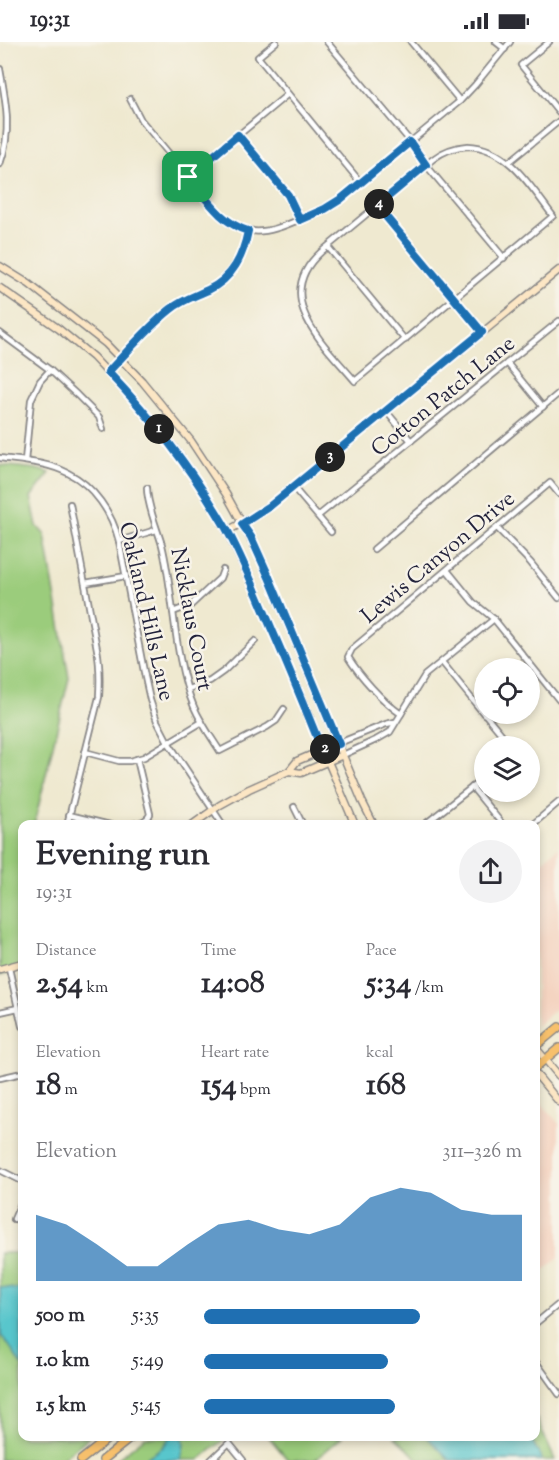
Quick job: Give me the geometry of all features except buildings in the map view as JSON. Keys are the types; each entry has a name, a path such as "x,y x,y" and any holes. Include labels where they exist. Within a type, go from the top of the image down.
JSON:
{"main road":[{"path":"540,1044 559,1027"},
{"path":"540,1063 559,1048"},
{"path":"81,1460 105,1441"},
{"path":"103,1460 127,1441"}],"street":[{"path":"276,42 258,57 361,183"},
{"path":"327,42 504,258"},
{"path":"411,42 460,101"},
{"path":"496,42 505,49"},
{"path":"130,99 141,120 225,219 248,231 270,231 330,206 361,183 460,101 510,42"},
{"path":"549,42 521,65 559,112"},
{"path":"0,69 8,122 0,164"},
{"path":"188,177 288,94"},
{"path":"509,162 559,121"},
{"path":"238,135 288,195 300,220"},
{"path":"480,147 509,162 553,216 355,381 314,332 302,308 301,292 306,272 314,259 437,156 452,148 480,147"},
{"path":"377,206 482,332"},
{"path":"108,372 176,305 213,287 228,276 242,255 248,231"},
{"path":"328,247 405,340"},
{"path":"0,266 29,284 106,344 142,381 191,441 251,537 372,820"},
{"path":"227,531 270,506 559,270"},
{"path":"0,288 59,329 108,372 153,420 211,503 254,585 353,820"},
{"name":"Cotton Patch Lane","path":"318,516 559,321"},
{"path":"0,333 50,370 99,417 103,429"},
{"path":"507,363 543,407"},
{"path":"25,461 31,400 40,381 50,370"},
{"path":"374,549 559,393"},
{"path":"386,411 411,441"},
{"name":"Oakland Hills Lane","path":"0,458 25,461 67,472 82,482 106,509 119,541 150,700 157,721 168,742 220,820"},
{"name":"Lewis Canyon Drive","path":"401,714 388,705 353,665 348,657 352,649 550,483 559,494"},
{"path":"293,487 331,532"},
{"name":"Nicklaus Court","path":"147,488 147,498 162,546 188,689 202,722 220,751 267,727 276,721 284,709"},
{"path":"68,820 99,696 100,682 100,666 70,504"},
{"path":"497,528 530,562 559,598"},
{"path":"119,541 156,530"},
{"path":"173,612 191,605 220,578 223,570"},
{"path":"447,570 473,602 494,619 559,700"},
{"path":"85,583 126,576"},
{"path":"289,771 301,772 327,762 390,732 425,675 494,619"},
{"path":"188,689 210,681 224,671 255,641"},
{"path":"442,662 474,701"},
{"path":"85,752 119,761 130,761 144,757 202,722"},
{"path":"199,820 249,789 289,771 297,761 395,722"},
{"path":"493,724 503,736"},
{"path":"137,759 149,809 149,817 146,820"},
{"path":"430,820 472,788 499,820"},
{"path":"538,820 559,802"},
{"path":"294,807 300,820"},
{"path":"69,815 90,820"},
{"path":"0,969 18,965"},
{"path":"0,1012 18,1008 9,968"},
{"path":"540,1052 559,1076"},
{"path":"0,1078 18,1074"},
{"path":"540,1079 559,1102"},
{"path":"0,1170 18,1179"},
{"path":"14,1219 18,1210"},
{"path":"540,1320 559,1304"},
{"path":"540,1368 559,1394"},
{"path":"211,1460 229,1443 243,1460"}],"shaded area":[{"path":"559,847 559,1006 540,1023 540,863"},
{"path":"540,1102 559,1124 559,1258 540,1274"}],"green space":[{"path":"0,465 50,473 31,497 37,526 45,535 69,678 35,820 18,820 18,970 0,975"},
{"path":"0,1253 18,1253 18,1441 84,1441 61,1460 0,1460"},
{"path":"540,1427 555,1460 419,1460 399,1441 540,1441"},
{"path":"140,1441 222,1441 199,1460 116,1460"},
{"path":"272,1441 337,1441 315,1460 288,1460"}],"water":[{"path":"0,1287 18,1288 18,1360 1,1336"},
{"path":"167,1441 184,1441 180,1460 143,1460 163,1447"},
{"path":"431,1441 532,1441 542,1460 450,1460"}],"route":[{"path":"238,135 292,200 300,220 341,199 410,142 426,165 377,206 482,332 270,506 242,524 251,537 269,577 339,744 322,750 254,585 227,531 211,503 153,420 108,372 170,310 224,280 242,255 248,231 234,225 217,212 188,177 238,135"}]}
